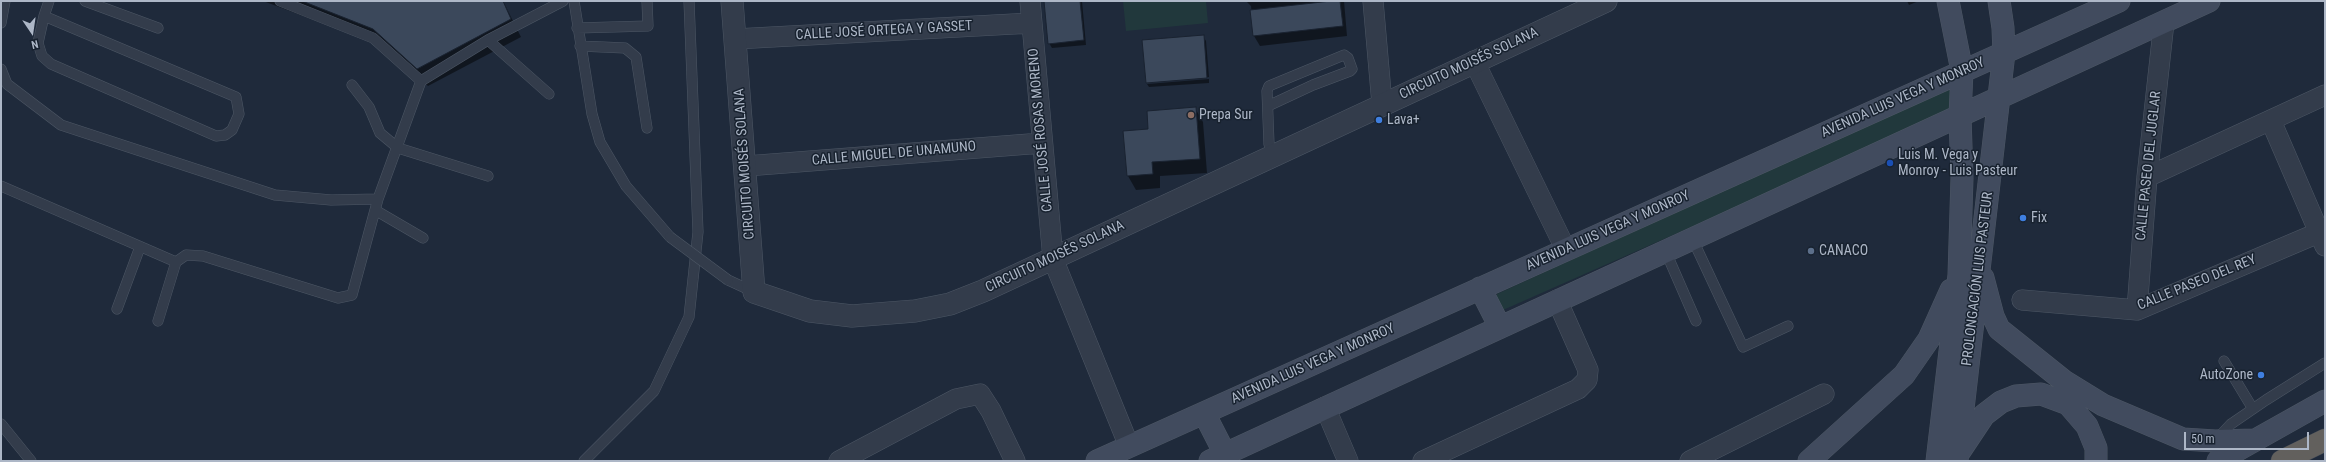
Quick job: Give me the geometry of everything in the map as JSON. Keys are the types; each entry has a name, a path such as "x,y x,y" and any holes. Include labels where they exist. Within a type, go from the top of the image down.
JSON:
{"highway":[{"path":"2282,461 2325,440"}],"main road":[{"name":"PROLONGACIÓN LUIS PASTEUR","path":"1937,461 1959,275 1962,178 1960,116 1962,71 1948,1"},
{"name":"PROLONGACIÓN LUIS PASTEUR","path":"1957,458 2004,53 2003,28 1999,1"},
{"name":"AVENIDA LUIS VEGA Y MONROY","path":"1097,461 2119,1"},
{"path":"1204,413 1217,458 1665,250 2209,1"},
{"path":"1980,265 1993,316 1999,329 2064,381 2103,405 2215,454 2254,440 2325,400"},
{"path":"1809,461 1904,375 1929,339 1959,275"},
{"path":"1480,288 1500,327"},
{"path":"1957,458 1984,415 2001,402 2016,396 2041,394 2068,404 2087,426 2096,448 2096,461"}],"street":[{"name":"CIRCUITO MOISÉS SOLANA","path":"732,1 746,166 754,292 810,311 852,316 908,312 950,304 983,291 1474,61 1606,1"},
{"name":"CALLE JOSÉ ROSAS MORENO","path":"1030,1 1053,259 1129,446"},
{"path":"1373,1 1382,104"},
{"name":"CALLE JOSÉ ORTEGA Y GASSET","path":"735,39 1032,22"},
{"name":"CALLE PASEO DEL JUGLAR","path":"2137,310 2147,177 2164,22"},
{"path":"1474,61 1566,250"},
{"path":"2147,177 2325,95"},
{"path":"2271,121 2322,239"},
{"name":"CALLE MIGUEL DE UNAMUNO","path":"746,166 1042,143"},
{"name":"CALLE PASEO DEL REY","path":"2022,300 2137,310 2322,239"},
{"path":"1423,461 1578,389 1587,380 1588,370 1557,300"},
{"path":"839,461 956,399 980,394 991,411 1015,461"},
{"path":"1690,461 1705,457 1824,394"},
{"path":"1325,407 1348,461"}],"lane":[{"path":"1,23 5,1"},
{"path":"44,16 236,97 239,114 232,130 225,135 216,136 51,64 42,56 38,43 44,16 48,1"},
{"path":"85,1 158,28"},
{"path":"280,1 372,38 421,81"},
{"path":"158,321 176,262 186,255 203,256 338,298 352,296 378,199 398,148 421,81 488,40 564,1"},
{"path":"574,1 577,28 592,114 600,142 626,186 670,237 728,280 754,292"},
{"path":"577,28 648,26 647,1"},
{"path":"584,461 654,391 689,317 698,232 689,1"},
{"path":"488,40 549,94"},
{"path":"580,46 625,48 636,57 647,128"},
{"path":"1268,106 1313,85 1350,71 1352,69 1348,58 1344,55 1269,86 1268,106 1272,156"},
{"path":"1,69 7,84 61,125 275,195 331,200 378,199"},
{"path":"352,85 369,107 380,133 398,148 488,176"},
{"path":"1,186 176,262"},
{"path":"375,210 423,238"},
{"path":"1692,238 1743,347 1788,326"},
{"path":"117,309 140,246"},
{"path":"1665,250 1696,321"},
{"path":"2224,361 2253,409"},
{"path":"2215,454 2231,424 2325,363"},
{"path":"1,424 31,461"}],"green space":[{"path":"1123,1 1206,1 1208,23 1126,31"},
{"path":"1947,87 1953,90 1954,111 1503,310 1497,304 1497,294"}],"building":[{"path":"302,1 503,1 511,19 417,69 373,29"},
{"path":"1044,1 1080,1 1084,40 1048,44"},
{"path":"1340,1 1343,26 1253,36 1250,10"},
{"path":"1204,35 1207,78 1146,83 1142,40"},
{"path":"1196,107 1200,159 1152,162 1153,174 1127,176 1123,131 1148,129 1147,111"}],"place":[{"name":"Prepa Sur","path":"1191,115"},
{"name":"Lava+","path":"1379,120"},
{"name":"Luis M. Vega y Monroy - Luis Pasteur","path":"1890,163"},
{"name":"Fix","path":"2023,218"},
{"name":"CANACO","path":"1811,251"},
{"name":"AutoZone","path":"2261,375"}]}
